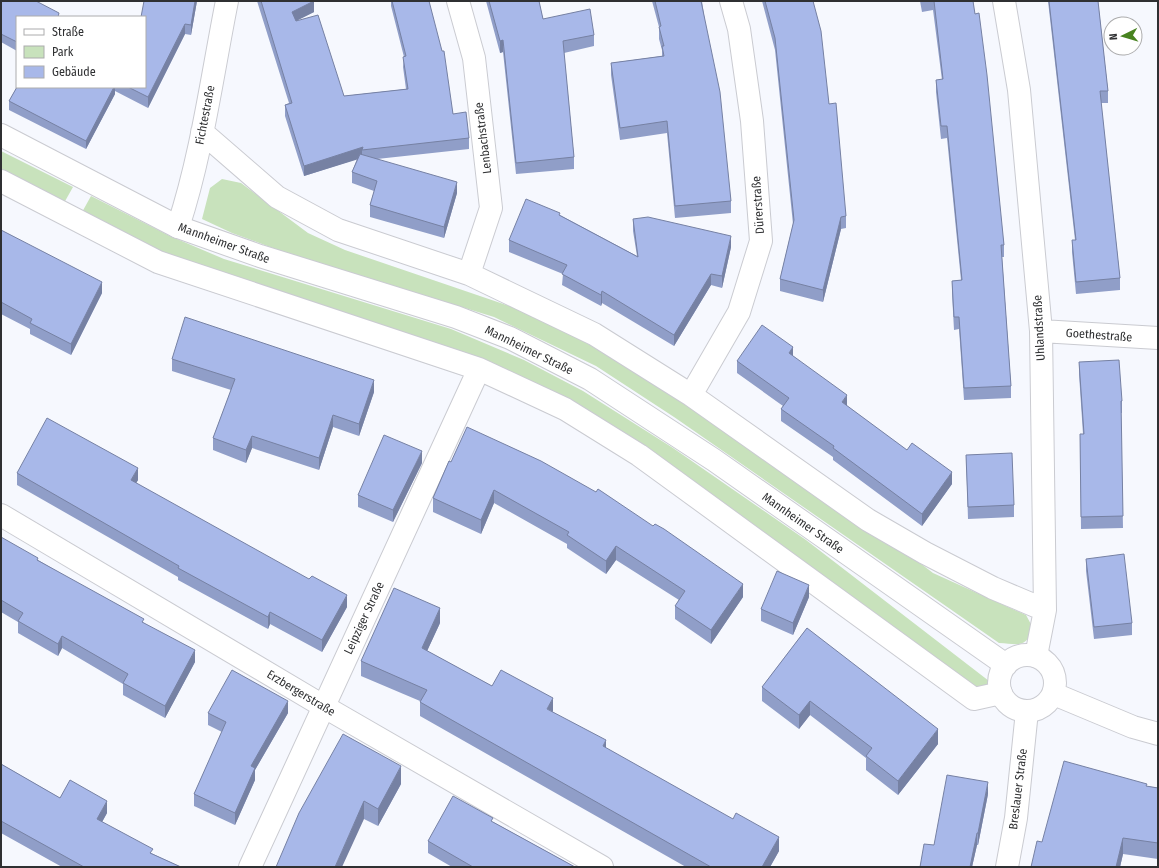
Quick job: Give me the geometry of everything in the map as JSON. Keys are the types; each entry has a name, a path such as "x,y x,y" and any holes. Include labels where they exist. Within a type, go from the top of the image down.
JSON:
{"street":[{"name":"Fichtestraße","path":"178,227 186,202 202,132 227,1"},
{"name":"Lenbachstraße","path":"458,1 474,58 491,208 469,274"},
{"name":"Dürerstraße","path":"691,395 739,312 761,241 752,121 739,29 732,1"},
{"name":"Uhlandstraße","path":"1004,1 1019,90 1041,331 1045,610 1036,656"},
{"path":"202,132 277,197 338,230 469,274 594,334 691,395 881,527 925,554 993,588 1045,610"},
{"name":"Mannheimer Straße","path":"1,134 178,227 260,256 456,317 510,338 590,379 714,460 1006,665"},
{"path":"1,182 158,262 479,369 565,409 639,455 974,699 1001,693"},
{"name":"Goethestraße","path":"1041,331 1158,338"},
{"name":"Leipziger Straße","path":"250,867 479,369"},
{"name":"Erzbergerstraße","path":"1,515 323,706 602,867"},
{"path":"1026,655 1036,656 1045,661 1053,672 1055,683 1054,694 1042,707 1027,712 1012,707 1001,693 999,682 1006,665 1018,657 1026,655"},
{"path":"1054,694 1134,727 1158,734"},
{"name":"Breslauer Straße","path":"1007,867 1016,818 1027,712"}],"green space":[{"path":"1,151 73,187 64,203 1,170"},
{"path":"222,179 241,183 308,233 345,250 518,309 573,335 654,383 886,544 890,540 933,573 1026,615 1033,628 1030,635 1020,644 999,643 674,417 596,366 494,317 281,251 232,233 202,219 210,188"},
{"path":"91,196 170,236 224,259 451,329 524,360 583,391 673,448 806,540 989,681 991,685 982,692 556,396 168,258 81,214"}],"building":[{"path":"1,1 36,1 59,13 58,16 16,16 16,42 1,34"},
{"path":"144,1 195,1 191,25 185,24 148,97 130,88 146,88 146,16 141,16"},
{"path":"261,1 314,1 292,12 296,21 318,15 344,96 408,89 403,57 406,56 392,1 429,1 442,51 444,51 453,114 466,112 469,138 362,150 363,147 304,166 285,105 292,103"},
{"path":"489,1 539,1 543,19 590,9 594,35 563,41 574,157 516,163 503,40 500,41"},
{"path":"655,1 701,1 720,92 731,201 675,206 667,121 620,128 611,63 664,56 662,46 664,46 659,27 661,26"},
{"path":"765,1 813,1 821,31 829,104 836,103 846,216 841,217 823,290 780,279 794,220 775,38"},
{"path":"934,1 973,1 975,14 979,13 987,75 1004,245 1001,245 1011,386 964,388 959,317 954,317 952,281 962,280 947,126 941,126 936,80 943,79"},
{"path":"1049,1 1098,1 1108,91 1100,91 1120,278 1076,282 1072,240 1076,240"},
{"path":"16,88 113,88 86,141 9,101"},
{"path":"360,154 457,182 444,227 370,205 377,181 352,172"},
{"path":"526,199 560,213 559,215 638,257 633,219 648,217 731,236 722,276 711,274 674,335 602,291 601,295 562,274 567,265 509,240"},
{"path":"1,230 102,282 71,344 30,323 32,319 1,302"},
{"path":"185,317 374,380 359,424 333,415 319,458 252,436 246,450 213,438 235,379 172,359"},
{"path":"762,325 793,347 789,353 847,395 842,402 907,450 912,443 952,472 922,514 833,448 834,446 781,409 789,398 737,361"},
{"path":"1119,360 1122,401 1123,516 1081,517 1080,434 1084,434 1079,362"},
{"path":"47,418 138,468 131,480 309,579 312,576 347,595 322,640 270,612 268,617 178,568 179,566 17,473"},
{"path":"467,427 541,461 596,492 598,489 653,526 655,524 664,529 743,584 711,630 675,606 685,591 616,546 606,561 567,535 569,532 494,490 481,520 433,498 449,461 451,462"},
{"path":"384,435 422,451 393,510 358,495"},
{"path":"1012,453 1014,505 968,507 966,455"},
{"path":"1,537 38,558 37,560 144,619 142,622 195,650 165,706 123,683 128,674 62,636 58,644 18,621 23,613 1,600"},
{"path":"1124,554 1132,623 1094,627 1086,559"},
{"path":"777,571 809,585 793,623 761,609"},
{"path":"394,588 440,608 422,648 492,686 501,670 553,698 547,709 606,740 603,746 733,819 736,813 779,837 762,867 711,867 420,702 427,690 361,661"},
{"path":"807,628 938,729 898,781 866,756 872,748 810,701 799,715 762,687"},
{"path":"232,670 288,701 251,766 255,768 235,813 194,794 226,722 208,713"},
{"path":"343,734 401,766 378,809 364,801 335,867 276,867 299,813"},
{"path":"1064,761 1147,784 1146,786 1158,788 1158,843 1123,838 1116,867 1031,867 1037,841 1042,842"},
{"path":"1,764 60,798 70,780 107,801 97,819 153,849 150,853 181,867 84,867 1,821"},
{"path":"947,775 988,782 970,867 920,867 924,844 934,845"},
{"path":"453,796 493,818 491,821 575,867 473,867 428,841"}]}
